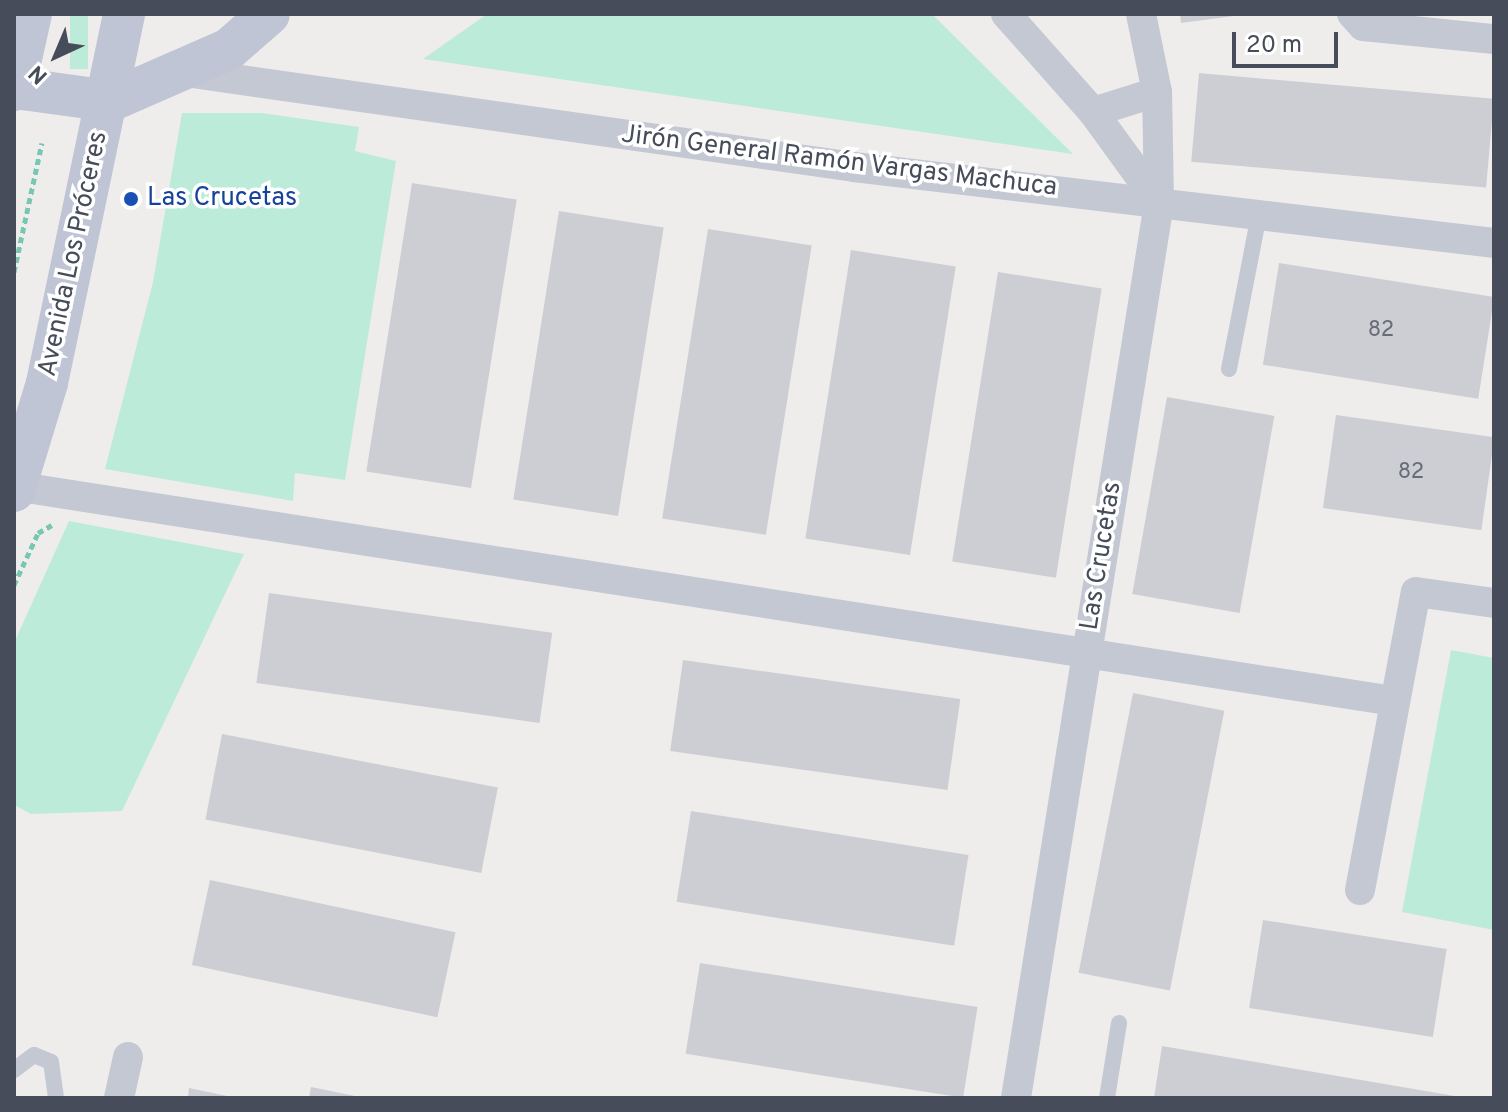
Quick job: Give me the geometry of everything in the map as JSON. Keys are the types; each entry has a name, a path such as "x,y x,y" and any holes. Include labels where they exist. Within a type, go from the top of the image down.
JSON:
{"main road":[{"path":"31,14 14,89 107,101 185,72 229,49 269,14"},
{"name":"Avenida Los Próceres","path":"15,488 47,383 124,14"}],"street":[{"path":"1006,14 1093,112 1159,203"},
{"name":"Las Crucetas","path":"1016,1098 1159,203 1157,92 1141,14"},
{"path":"1352,14 1363,26 1429,23 1494,39"},
{"name":"Jirón General Ramón Vargas Machuca","path":"185,72 1159,203 1494,243"},
{"path":"1093,112 1157,92"},
{"path":"15,488 1086,658 1393,701"},
{"path":"1360,890 1393,701 1416,592 1494,603"},
{"path":"119,1098 128,1057"}],"lane":[{"path":"1229,369 1259,215"},
{"path":"1107,1098 1119,1023"},
{"path":"14,1070 34,1055 51,1062 56,1098"}],"path":[{"path":"14,272 42,143"},
{"path":"14,585 38,533 60,521"}],"green space":[{"path":"70,14 88,14 88,69 70,69"},
{"path":"487,14 932,14 1073,154 423,59"},
{"path":"182,113 262,113 359,127 355,151 396,161 345,480 295,473 293,501 105,469 153,282"},
{"path":"69,521 244,554 122,811 31,814 14,805 14,643"},
{"path":"1451,650 1494,658 1494,930 1402,912"}],"building":[{"path":"1180,14 1234,14 1234,16 1181,23"},
{"path":"1199,73 1494,99 1486,187 1191,162"},
{"path":"412,183 517,200 471,488 366,471"},
{"path":"559,211 664,228 618,516 513,499"},
{"path":"708,229 812,245 766,535 662,518"},
{"path":"851,250 956,267 910,555 805,538"},
{"path":"1279,263 1494,297 1478,399 1263,365"},
{"path":"998,272 1102,288 1056,578 952,561"},
{"path":"1167,397 1274,416 1240,613 1132,594"},
{"path":"1336,415 1494,437 1481,530 1323,508"},
{"path":"269,593 552,633 540,723 256,683"},
{"path":"683,660 960,699 947,790 670,751"},
{"path":"1133,693 1224,711 1170,991 1079,973"},
{"path":"222,734 498,788 481,873 205,819"},
{"path":"691,811 969,855 954,946 677,902"},
{"path":"210,880 456,932 437,1017 192,965"},
{"path":"1263,920 1447,949 1433,1037 1249,1008"},
{"path":"700,963 978,1007 963,1098 686,1054"},
{"path":"1162,1046 1455,1096 1455,1098 1154,1098"},
{"path":"311,1087 360,1097 309,1098"},
{"path":"189,1088 232,1097 232,1098 188,1098"}],"place":[{"name":"Las Crucetas","path":"131,199"}]}
